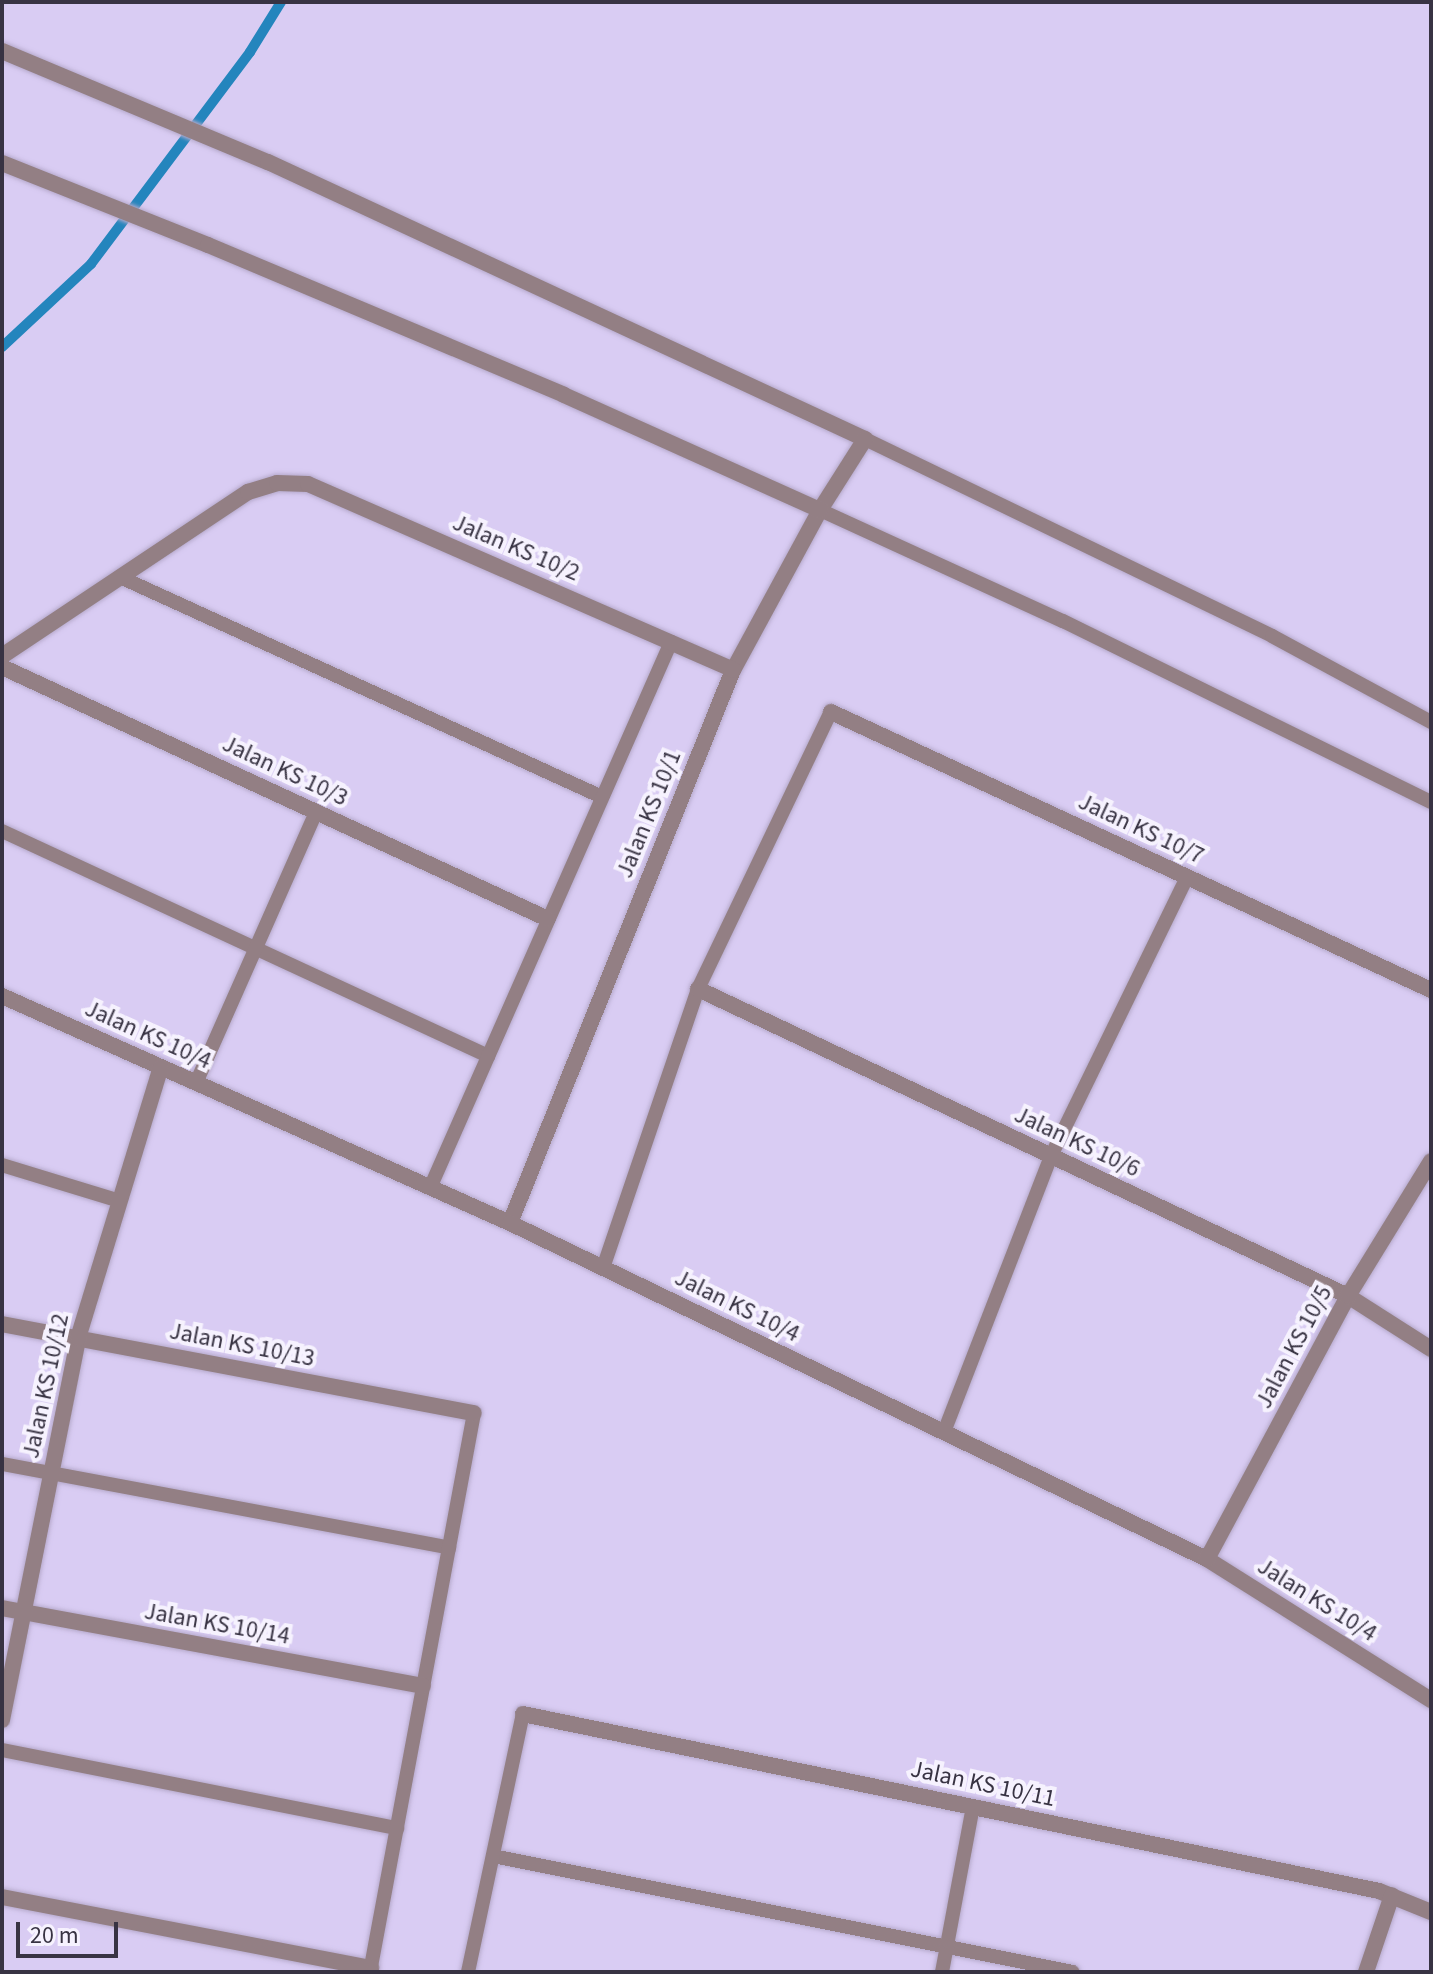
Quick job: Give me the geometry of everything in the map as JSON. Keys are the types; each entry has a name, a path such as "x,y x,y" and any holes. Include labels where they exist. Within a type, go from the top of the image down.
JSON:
{"street":[{"path":"2,51 268,162 865,439"},
{"path":"2,163 208,245 564,395 820,510"},
{"name":"Jalan KS 10/1","path":"510,1223 733,670 820,510 865,439"},
{"name":"Jalan KS 10/2","path":"120,577 248,492 277,483 308,484 733,670"},
{"path":"2,656 120,577"},
{"name":"Jalan KS 10/3","path":"2,667 548,919"},
{"name":"Jalan KS 10/7","path":"831,712 1431,990"},
{"name":"Jalan KS 10/6","path":"698,989 1348,1296 1431,1349"},
{"name":"Jalan KS 10/4","path":"2,996 510,1223 1207,1559 1431,1700"},
{"name":"Jalan KS 10/12","path":"2,1720 78,1338 161,1067"},
{"name":"Jalan KS 10/5","path":"1207,1559 1348,1296 1431,1161"},
{"name":"Jalan KS 10/13","path":"2,1324 474,1413"},
{"name":"Jalan KS 10/14","path":"2,1608 423,1686"},
{"name":"Jalan KS 10/11","path":"523,1714 1392,1895 1431,1912"},
{"path":"1366,1972 1392,1895"},
{"path":"2,1897 370,1970"}],"lane":[{"path":"865,439 1272,636 1431,722"},
{"path":"820,510 1063,621 1431,802"},
{"path":"120,577 602,797"},
{"path":"430,1188 671,642"},
{"path":"603,1268 698,989 831,712"},
{"path":"196,1083 316,812"},
{"path":"2,831 488,1056"},
{"path":"944,1432 1051,1156 1187,877"},
{"path":"2,1165 120,1201"},
{"path":"370,1970 474,1413"},
{"path":"2,1464 449,1548"},
{"path":"468,1972 523,1714"},
{"path":"2,1750 397,1828"},
{"path":"942,1972 973,1807"},
{"path":"493,1856 1073,1972"}],"waterway":[{"path":"2,347 91,264 250,52 281,2"}]}
